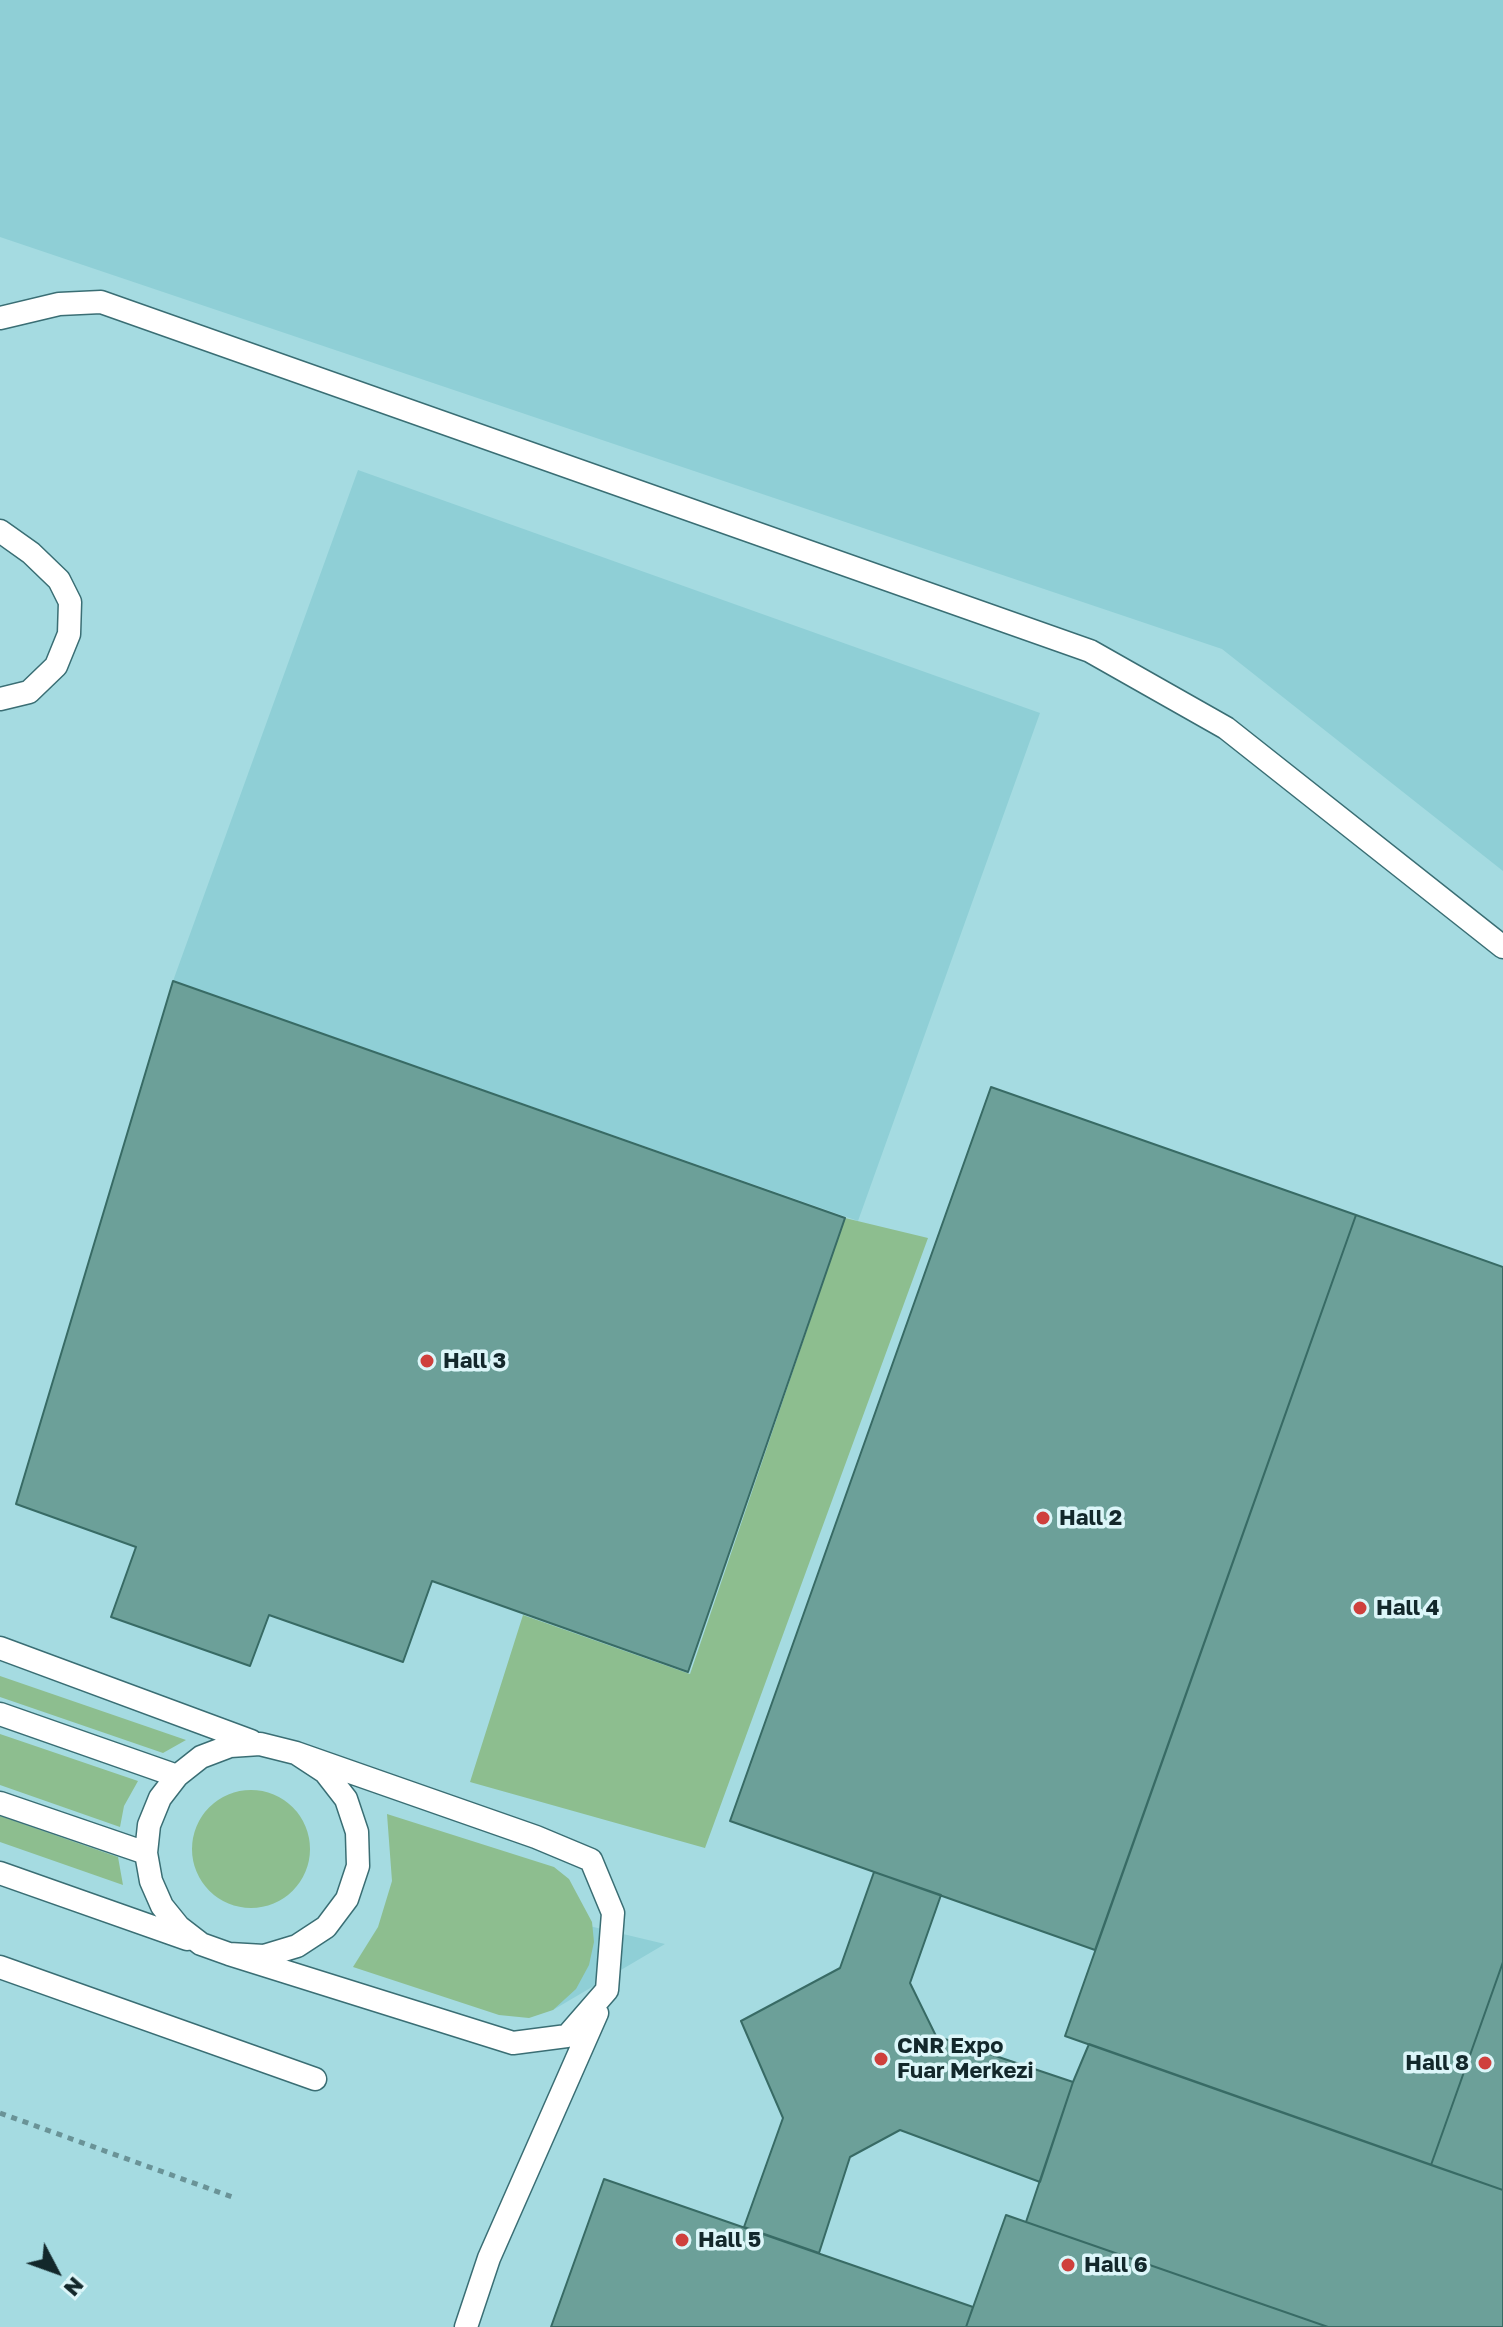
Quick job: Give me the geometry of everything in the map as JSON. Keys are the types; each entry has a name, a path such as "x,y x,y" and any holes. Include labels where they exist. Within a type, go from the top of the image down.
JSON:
{"lane":[{"path":"0,318 59,304 101,302 1090,651 1226,728 1503,947"},
{"path":"0,531 31,553 59,580 70,602 69,634 56,666 29,692 0,699"},
{"path":"0,1648 260,1744 296,1753 536,1837 591,1860 613,1913 607,1990 489,2258 466,2327"},
{"path":"0,1714 177,1776"},
{"path":"201,1944 179,1927 162,1906 151,1881 146,1853 149,1825 160,1798 177,1776 201,1757 230,1746 260,1744"},
{"path":"229,1954 264,1956 297,1946 326,1927 347,1899 358,1866 357,1832 346,1799 325,1772 296,1753"},
{"path":"0,1803 146,1853"},
{"path":"0,1873 229,1954 513,2043 567,2036 607,1990"},
{"path":"0,1967 315,2079"}],"path":[{"path":"0,2113 235,2198"}],"shaded area":[{"path":"0,0 1503,0 1503,871 1222,649 0,237"},
{"path":"358,470 1040,713 858,1221 173,981"},
{"path":"564,1920 665,1944 553,2010"}],"green space":[{"path":"845,1218 928,1238 705,1848 470,1782 523,1615 690,1674"},
{"path":"0,1676 186,1740 163,1753 0,1697"},
{"path":"0,1734 138,1781 124,1806 120,1827 0,1785"},
{"path":"251,1790 274,1794 293,1807 306,1826 310,1849 306,1872 293,1891 274,1904 251,1908 228,1904 209,1891 196,1872 192,1849 196,1826 209,1807 228,1794"},
{"path":"387,1814 554,1867 569,1879 592,1922 594,1942 589,1965 576,1989 553,2010 529,2018 499,2015 353,1967 378,1927 392,1881"},
{"path":"0,1816 118,1857 123,1885 0,1842"}],"building":[{"name":"Hall 3","path":"173,981 845,1218 688,1672 432,1581 403,1662 269,1615 250,1666 111,1617 136,1547 16,1504"},
{"name":"Hall 2","path":"991,1087 1356,1215 1095,1950 730,1821"},
{"name":"Hall 4","path":"1356,1215 1503,1267 1503,1962 1431,2165 1065,2036"},
{"name":"CNR Expo Fuar Merkezi","path":"874,1872 941,1895 910,1983 936,2036 1073,2082 1040,2182 900,2130 850,2157 819,2253 744,2227 783,2118 741,2021 840,1968"},
{"name":"Hall 8","path":"1503,1962 1503,2190 1431,2165"},
{"path":"1089,2044 1503,2190 1503,2327 1328,2327 1026,2222 1073,2082"},
{"name":"Hall 5","path":"604,2179 973,2307 966,2327 551,2327"},
{"name":"Hall 6","path":"1006,2215 1026,2222 1328,2327 966,2327"}],"place":[{"name":"Hall 3","path":"427,1361"},
{"name":"Hall 2","path":"1043,1518"},
{"name":"Hall 4","path":"1360,1608"},
{"name":"CNR Expo Fuar Merkezi","path":"881,2059"},
{"name":"Hall 8","path":"1485,2063"},
{"name":"Hall 5","path":"682,2240"},
{"name":"Hall 6","path":"1068,2265"}]}
